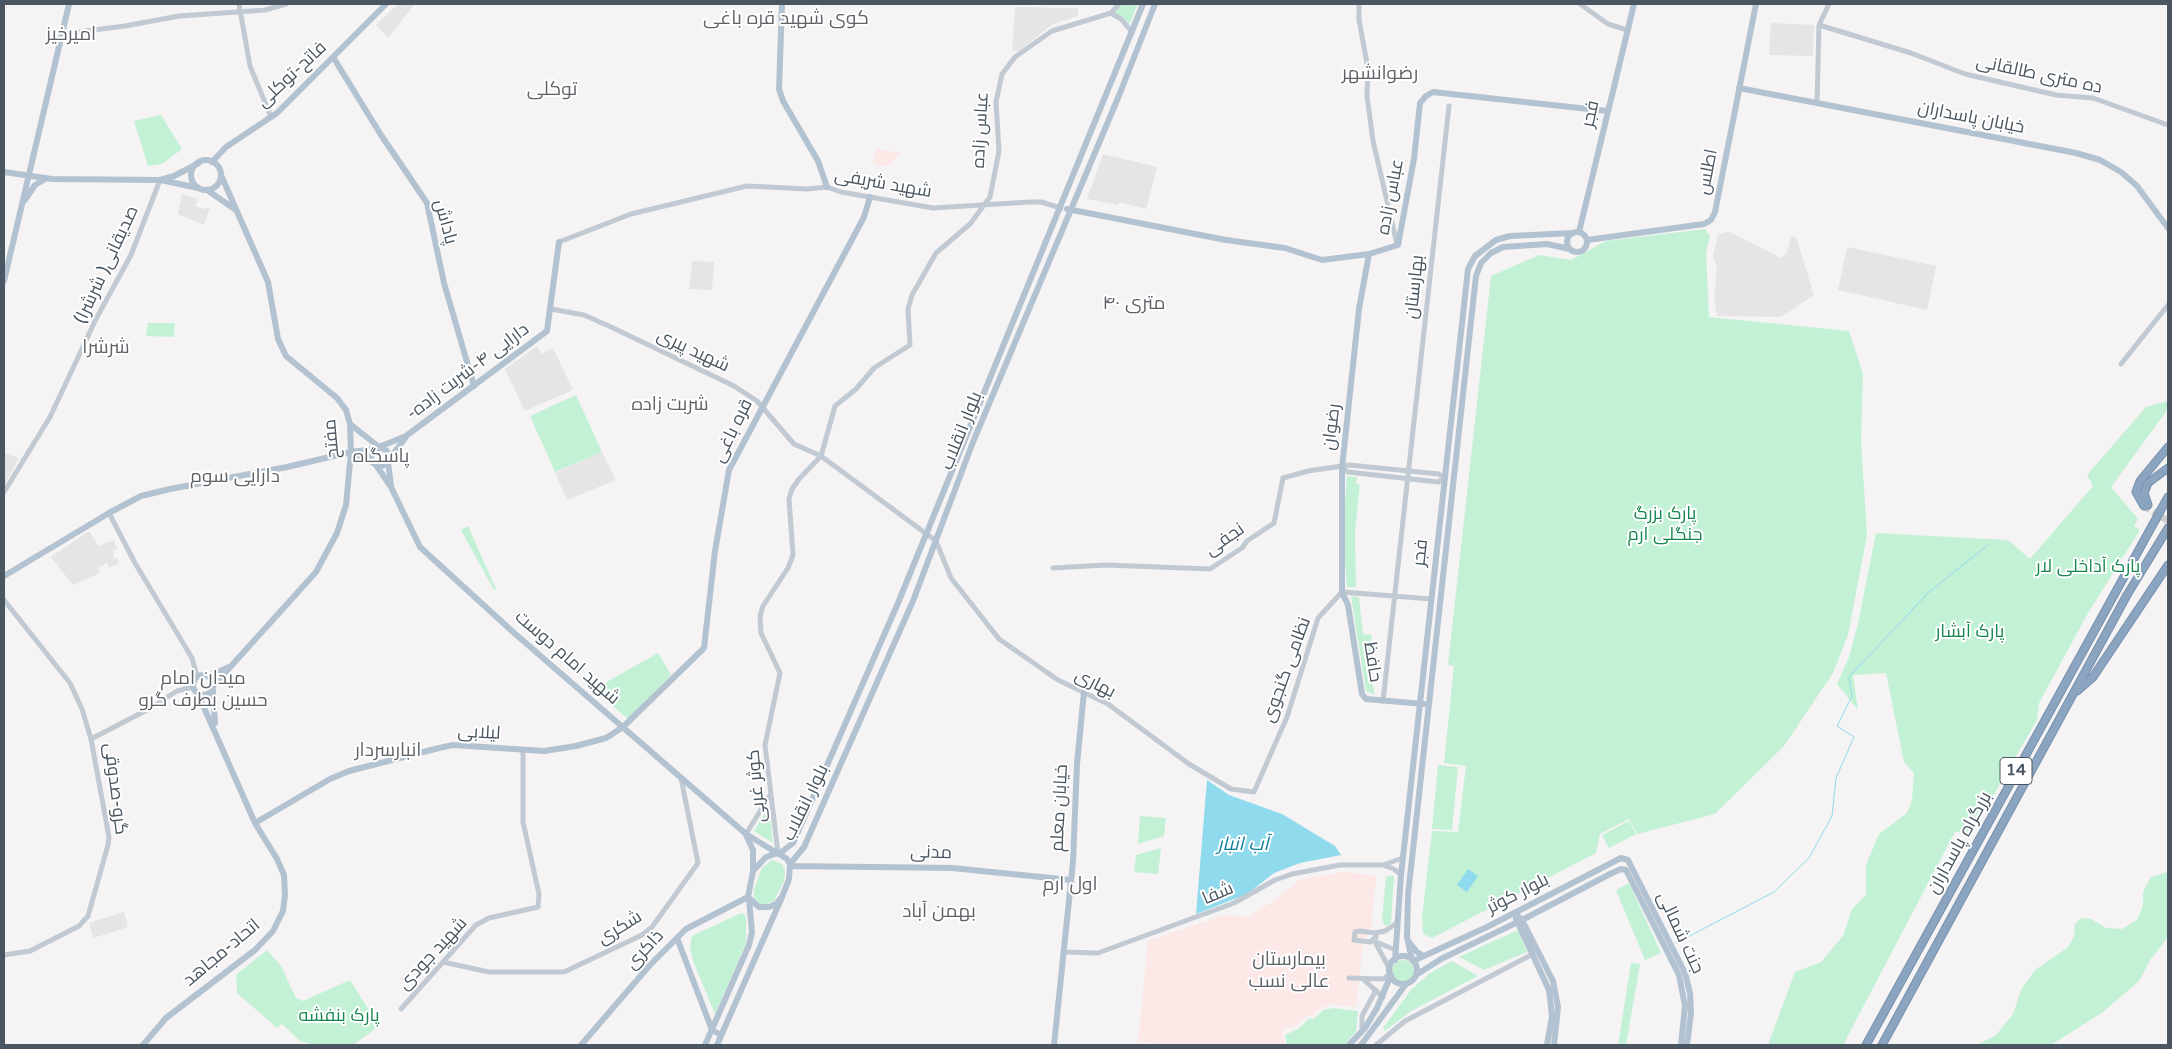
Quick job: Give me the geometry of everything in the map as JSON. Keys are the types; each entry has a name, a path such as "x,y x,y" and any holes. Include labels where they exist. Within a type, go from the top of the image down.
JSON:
{"highway":[{"path":"2168,447 2140,481 2136,492 2146,505 2144,493 2148,483 2168,468"},
{"name":"بزرگراه پاسداران","path":"1866,1045 2168,497"},
{"name":"بزرگراه پاسداران","path":"1882,1045 2127,595 2168,528"},
{"path":"2073,695 2092,677 2168,565"}],"main road":[{"path":"4,281 69,4"},
{"name":"فاتح-توکلی","path":"212,162 226,147 271,117 386,4"},
{"path":"782,4 779,89 783,101 818,161 827,187"},
{"name":"بلوار انقلاب","path":"778,853 794,844 927,533 1143,4"},
{"name":"بلوار انقلاب","path":"790,865 804,847 913,601 973,442 1155,4"},
{"name":"فجر","path":"1395,960 1400,875 1468,269 1475,256 1496,240 1510,236 1576,232 1634,4"},
{"name":"اطلس","path":"1587,240 1704,224 1712,220 1716,212 1756,4"},
{"name":"پاداش","path":"333,57 381,135 427,203 444,283 474,386"},
{"name":"خیابان پاسداران","path":"1739,88 1817,102 1876,116 2076,153 2100,160 2121,172 2137,186 2168,228"},
{"name":"عباس زاده","path":"1061,208 1226,240 1285,248 1322,260 1369,254 1398,245 1414,159 1420,103 1426,96 1433,92 1607,111"},
{"path":"1098,116 1101,124 1108,120"},
{"path":"4,172 45,179 160,180 203,189 215,187 221,175 219,167 212,162 199,163 174,176 160,180"},
{"path":"199,163 195,166 192,176 193,181 237,210"},
{"name":"مفتح","path":"213,687 316,572 337,533 346,505 351,452 350,424 346,410 337,398 286,356 278,339 268,282 221,175"},
{"path":"20,210 30,190 45,179"},
{"name":"قره باغی","path":"623,728 704,648 717,536 729,470 864,217 870,197"},
{"path":"1576,232 1587,240 1586,246 1582,251 1576,252 1570,249 1568,240 1576,232"},
{"name":"-دارایی ۴-شربت زاده","path":"406,436 547,331 559,242"},
{"name":"فجر","path":"1413,960 1407,937 1408,895 1476,276 1482,263 1491,253 1503,246 1547,244 1570,249"},
{"name":"رضوان","path":"1348,605 1342,592 1342,468 1359,309 1369,254"},
{"path":"1460,338 1469,339"},
{"path":"350,424 377,448 387,450 391,487"},
{"path":"4,576 141,496 170,488 287,467 377,448 406,436"},
{"path":"351,452 382,466 389,460 406,436"},
{"path":"377,448 371,454 375,464 391,487"},
{"path":"1445,478 1453,479"},
{"name":"شهید امام دوست","path":"391,487 420,547 623,728 746,834 778,853"},
{"name":"حافظ","path":"1348,605 1362,694 1366,699 1429,704"},
{"path":"213,687 204,696 198,694 193,687 198,676 209,676 230,666"},
{"path":"209,676 213,687 216,732"},
{"name":"خیابان معلم","path":"1054,1045 1071,880 1077,764 1084,692"},
{"name":"اتحاد-مجاهد","path":"143,1045 166,1018 255,950 276,924 283,911 286,895 284,876 277,858 255,823 198,694"},
{"name":"لیلابی","path":"255,823 349,770 453,745 544,751 576,746 606,738 623,728"},
{"path":"705,1045 749,945 752,932 749,898 753,872 753,850 746,834"},
{"path":"717,1045 782,897 790,874 790,865 787,859 778,853 760,861 753,872"},
{"name":"بلوار کوثر","path":"1413,960 1515,913 1621,858 1628,860 1629,868 1612,873 1520,921 1441,959 1416,975"},
{"name":"مدنی","path":"790,865 952,868 1071,880"},
{"name":"جنت شمالی","path":"1629,868 1679,975 1685,1006 1684,1045"},
{"path":"749,898 754,905 764,908 776,904 782,897"},
{"name":"ذاکری","path":"581,1045 644,972 686,929 749,898"},
{"path":"1515,913 1552,981 1558,1007 1554,1032 1547,1045"},
{"path":"1520,921 1548,990 1552,1010 1554,1045"},
{"path":"1407,937 1417,952 1424,956"},
{"path":"677,938 712,1030 722,1035"},
{"path":"1349,1045 1362,1030 1383,997 1395,960 1404,956 1413,960 1417,967 1416,975 1406,984 1361,1045"},
{"path":"1390,973 1399,983 1406,984"},
{"path":"1377,1008 1382,1008 1385,1013"}],"street":[{"path":"239,4 250,66 271,117"},
{"path":"62,34 126,26 179,16 266,10 286,4"},
{"path":"1119,4 1111,13 1121,19 1132,32"},
{"path":"1359,4 1359,20 1368,69 1367,96 1373,140 1398,245"},
{"path":"1580,4 1608,24 1627,30"},
{"path":"1817,102 1819,25 1829,4"},
{"name":"عباس زاده","path":"983,206 990,197 999,151 996,102 1002,74 1015,58 1052,30 1111,13"},
{"name":"ده متری طالقانی","path":"1819,25 1911,54 1965,74 2056,94 2093,98 2168,125"},
{"name":"بهارستان","path":"1409,479 1449,106"},
{"name":"(شرشرا )صدیقانی","path":"4,492 50,417 80,353 131,255 160,180"},
{"name":"شهید شریفى","path":"559,242 631,214 747,186 807,189 827,187 841,192 934,208 1030,202 1041,202 1061,208"},
{"name":"کوثر غربی","path":"778,853 765,745 780,673 762,633 760,616 763,606 788,568 792,555 789,499 792,489 798,479 821,456 835,406 856,389 874,368 910,345 908,309 912,296 936,253 970,224 983,206"},
{"path":"2121,364 2168,305"},
{"name":"شهید پیری","path":"550,309 567,310 609,326 734,386 757,401 794,444 821,456 936,541"},
{"path":"1349,465 1439,474 1445,478 1438,482 1348,472 1342,468 1349,465"},
{"name":"نجفی","path":"1053,568 1106,565 1210,569 1242,548 1247,541 1274,523 1283,478 1308,471 1342,468"},
{"path":"1377,475 1378,468"},
{"path":"1383,701 1409,479"},
{"path":"109,513 135,563 192,658 198,676"},
{"name":"بهاری","path":"936,541 951,578 999,639 1058,680 1108,704 1189,764 1231,789 1254,792 1264,763"},
{"path":"1342,592 1431,599"},
{"name":"نظامی گنجوی","path":"1264,763 1287,717 1318,618 1342,592"},
{"path":"4,600 70,684 82,709 92,739"},
{"name":"گرو-صدوقی","path":"4,955 30,951 79,926 88,916 109,837 92,739 147,710 177,690 193,687"},
{"name":"شهید جودی","path":"401,1009 476,925 489,918 538,907 539,894 523,822 523,751"},
{"name":"شکری","path":"443,962 489,972 564,972 642,935 652,927 698,863 681,778"},
{"path":"746,834 771,795"},
{"path":"1383,865 1403,858"},
{"name":"شفا","path":"1064,952 1098,953 1234,903 1275,880 1292,874 1340,865 1383,865"},
{"path":"1383,865 1394,869 1400,875"},
{"path":"1396,950 1374,940 1354,940 1354,936 1357,931 1374,933 1385,931 1397,923"},
{"path":"1349,978 1383,979 1390,973 1374,940 1374,933"},
{"path":"1376,1045 1405,1021 1533,954"},
{"path":"1362,978 1383,997"},
{"path":"1362,1030 1362,1016 1376,990"}],"shaded area":[{"path":"398,4 415,4 388,38 376,25"},
{"path":"1015,7 1078,8 1078,16 1053,24 1019,51 1012,50"},
{"path":"1771,23 1814,25 1813,56 1769,55"},
{"path":"876,149 901,153 888,166 873,164"},
{"path":"1103,154 1157,167 1146,209 1119,202 1118,205 1087,199"},
{"path":"182,194 198,199 195,206 204,209 210,207 204,225 178,214"},
{"path":"1728,231 1781,258 1787,253 1791,236 1796,237 1814,295 1781,317 1717,316 1714,299 1717,268 1713,256 1718,235"},
{"path":"1847,247 1936,266 1927,310 1838,290"},
{"path":"692,261 714,262 712,290 689,289"},
{"path":"537,346 541,354 553,348 573,390 525,411 505,369"},
{"path":"602,452 616,480 567,500 555,473"},
{"path":"4,453 19,458 4,486"},
{"path":"89,531 98,546 114,540 117,549 113,551 114,559 117,558 119,563 109,568 107,563 98,568 100,573 73,585 51,557"},
{"path":"1344,872 1376,876 1371,928 1363,943 1356,1007 1331,1004 1320,1008 1312,1016 1308,1014 1299,1024 1282,1031 1285,1045 1182,1045 1138,1042 1148,941 1224,915 1247,917 1274,901 1299,880"},
{"path":"124,912 128,927 93,938 89,923"}],"green space":[{"path":"1122,4 1138,4 1129,25 1123,18 1114,13"},
{"path":"161,115 182,149 162,164 148,166 134,121"},
{"name":"پارک بزرگ جنگلی ارم","path":"1705,229 1710,236 1706,253 1709,317 1849,331 1863,374 1861,440 1867,535 1848,635 1833,673 1784,746 1715,814 1637,834 1629,819 1600,834 1596,853 1432,938 1423,934 1422,917 1432,831 1458,832 1466,766 1444,763 1454,666 1448,665 1491,276 1539,255 1571,260 1606,241"},
{"path":"148,323 175,323 174,337 146,336"},
{"path":"576,395 602,452 555,472 530,416"},
{"name":"پارک آبشار","path":"2168,401 2168,409 2111,487 2138,519 2134,526 2140,530 2088,613 2039,703 2037,720 1972,832 1955,832 1843,1045 1768,1045 1795,972 1821,962 1843,936 1852,909 1866,895 1866,865 1879,834 1907,813 1912,800 1914,773 1904,762 1886,673 1853,675 1858,710 1837,684 1849,657 1858,624 1876,533 2008,540 2030,559 2093,486 2087,475 2146,407"},
{"path":"1347,476 1357,477 1356,484 1360,485 1355,531 1356,587 1347,587 1343,533"},
{"path":"468,526 496,589 494,590 461,530"},
{"path":"1351,596 1359,597 1363,634 1372,635 1370,652 1365,652 1375,695 1366,691"},
{"path":"658,653 671,675 628,719 596,692 596,688"},
{"path":"1438,765 1458,767 1452,830 1432,829"},
{"path":"769,806 773,843 754,831"},
{"path":"1140,816 1166,818 1164,836 1138,844"},
{"path":"1629,821 1636,834 1609,848 1602,835"},
{"path":"1161,848 1158,874 1134,872 1136,855"},
{"path":"772,860 782,864 785,871 784,881 774,901 762,905 754,898 754,889 762,868"},
{"path":"2168,872 2168,937 2150,960 2139,981 2103,1012 2051,1045 1977,1045 1996,1035 2013,1014 2022,988 2035,970 2067,948 2074,937 2075,924 2081,918 2091,919 2106,928 2122,929 2137,920 2143,906 2143,892 2151,877"},
{"path":"1394,875 1391,924 1385,926 1382,919 1386,877"},
{"path":"1629,883 1661,953 1645,960 1616,890"},
{"path":"741,913 746,918 746,943 715,1014 693,961 690,947 692,936"},
{"path":"1518,930 1527,952 1484,970 1459,957"},
{"name":"پارک بنفشه","path":"267,950 281,966 296,998 303,1001 350,980 379,1026 353,1045 316,1045 300,1041 282,1024 277,1028 237,993 236,975"},
{"path":"1403,960 1411,963 1414,971 1411,979 1403,982 1395,979 1392,971 1395,963"},
{"path":"1452,961 1478,976 1413,1010 1385,1031 1383,1028 1411,990 1430,973"},
{"path":"1631,963 1640,964 1626,1045 1618,1045"},
{"path":"1333,1008 1358,1011 1356,1032 1344,1045 1287,1045 1285,1035 1298,1029 1310,1018 1313,1020 1323,1010"}],"water":[{"name":"آب انبار","path":"1207,780 1229,795 1282,814 1335,846 1341,855 1300,863 1274,873 1247,894 1196,914"},
{"path":"1468,869 1478,876 1467,892 1457,885"}],"waterway":[{"path":"1676,943 1774,892 1809,858 1832,816 1836,778 1854,737 1837,726 1852,696 1849,677 1928,593 1988,545"}],"tunnel":[{"path":"2144,506 2168,521"}],"district":[{"name":"کوی شهید قره باغی","path":"786,19"},
{"name":"امیرخیز","path":"71,35"},
{"name":"رضوانشهر","path":"1380,74"},
{"name":"توکلی","path":"552,90"},
{"name":"۴۰ متری","path":"1134,304"},
{"name":"شرشرا","path":"106,348"},
{"name":"شربت زاده","path":"670,405"},
{"name":"پاسگاه","path":"381,457"},
{"name":"دارایی سوم","path":"235,477"},
{"name":"میدان امام حسین بطرف گرو","path":"203,690"},
{"name":"انبارسردار","path":"388,751"},
{"name":"اول ارم","path":"1070,885"},
{"name":"بهمن آباد","path":"939,912"},
{"name":"بیمارستان عالی نسب","path":"1289,971"}],"park label":[{"name":"پارک آداخلی لار","path":"2088,567"}]}
